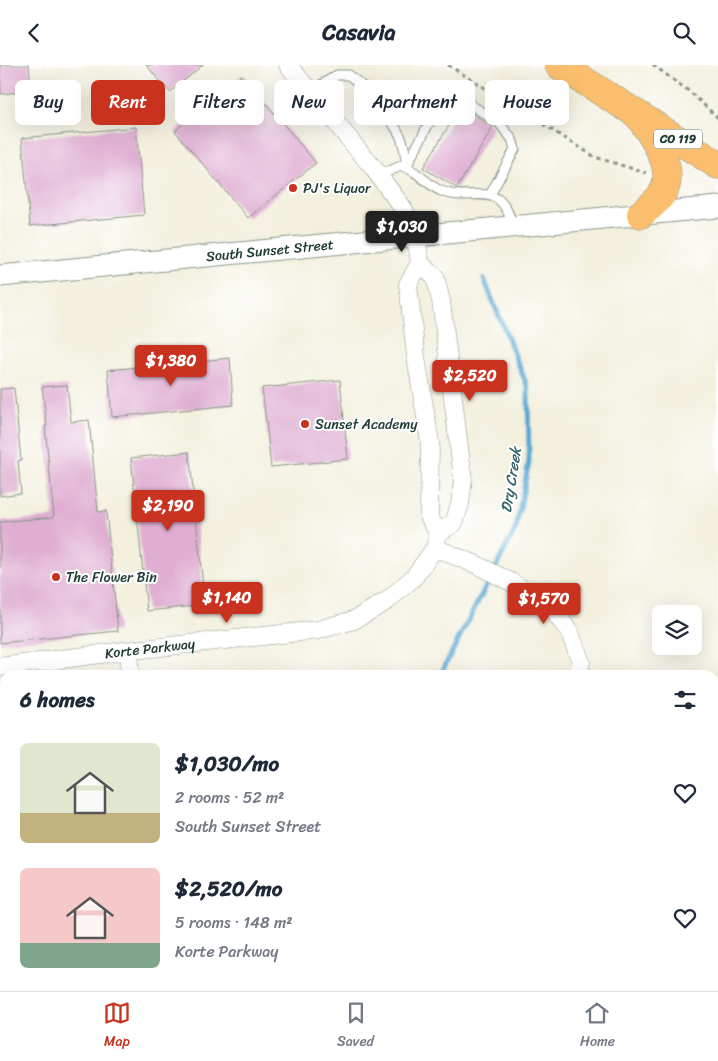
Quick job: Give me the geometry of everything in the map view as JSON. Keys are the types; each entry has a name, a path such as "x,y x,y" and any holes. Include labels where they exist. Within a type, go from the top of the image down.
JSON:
{"highway":[{"name":"CO 119","path":"558,65 718,165"},
{"path":"638,114 658,144 666,163 666,182 660,197 641,215"}],"street":[{"path":"288,65 300,80"},
{"path":"337,125 379,175 403,209 416,236 420,263 408,284 416,357 430,442 429,516 437,540 551,607 570,633 581,662 579,670"},
{"name":"South Sunset Street","path":"0,276 718,207"},
{"name":"Korte Parkway","path":"0,667 318,630 354,620 387,601 414,577 437,540 454,523 460,504 464,479 441,301 435,277 420,263"},
{"path":"128,651 130,670"}],"lane":[{"path":"329,80 337,75 349,75 355,80"},
{"path":"406,167 436,110 447,98 462,99 499,123 512,139 515,149 490,195"},
{"path":"394,125 401,134 405,145 406,167"},
{"path":"379,175 396,167 406,167 419,174 440,191 450,194 490,195 501,201 510,213 513,227"}],"path":[{"path":"448,65 595,157 654,176"},
{"path":"653,65 690,92 718,118"}],"building":[{"path":"0,65 29,65 30,80 15,80 15,93 1,94"},
{"path":"146,65 203,65 185,80 175,80 175,88 170,92 165,86 165,80 159,80"},
{"path":"242,75 246,80 236,80"},
{"path":"264,101 274,113 274,125 284,125 316,163 248,218 175,131 182,125 264,125"},
{"path":"475,115 485,122 485,125 493,127 457,188 423,168 449,125 475,125"},
{"path":"136,127 144,215 30,226 22,138"},
{"path":"230,358 233,405 112,417 108,370"},
{"name":"Sunset Academy","path":"340,380 348,459 271,467 262,388"},
{"name":"The Flower Bin","path":"67,385 71,422 89,420 98,512 106,511 118,631 0,643 0,522 54,517 42,387"},
{"path":"14,388 21,460 18,461 21,493 0,496 0,389"},
{"path":"189,452 205,605 147,611 131,458"}],"waterway":[{"name":"Dry Creek","path":"443,670 516,528 529,461 528,388 484,279"}],"place":[{"name":"PJ's Liquor","path":"293,188"},
{"name":"Sunset Academy","path":"305,424"},
{"name":"The Flower Bin","path":"56,577"}]}
